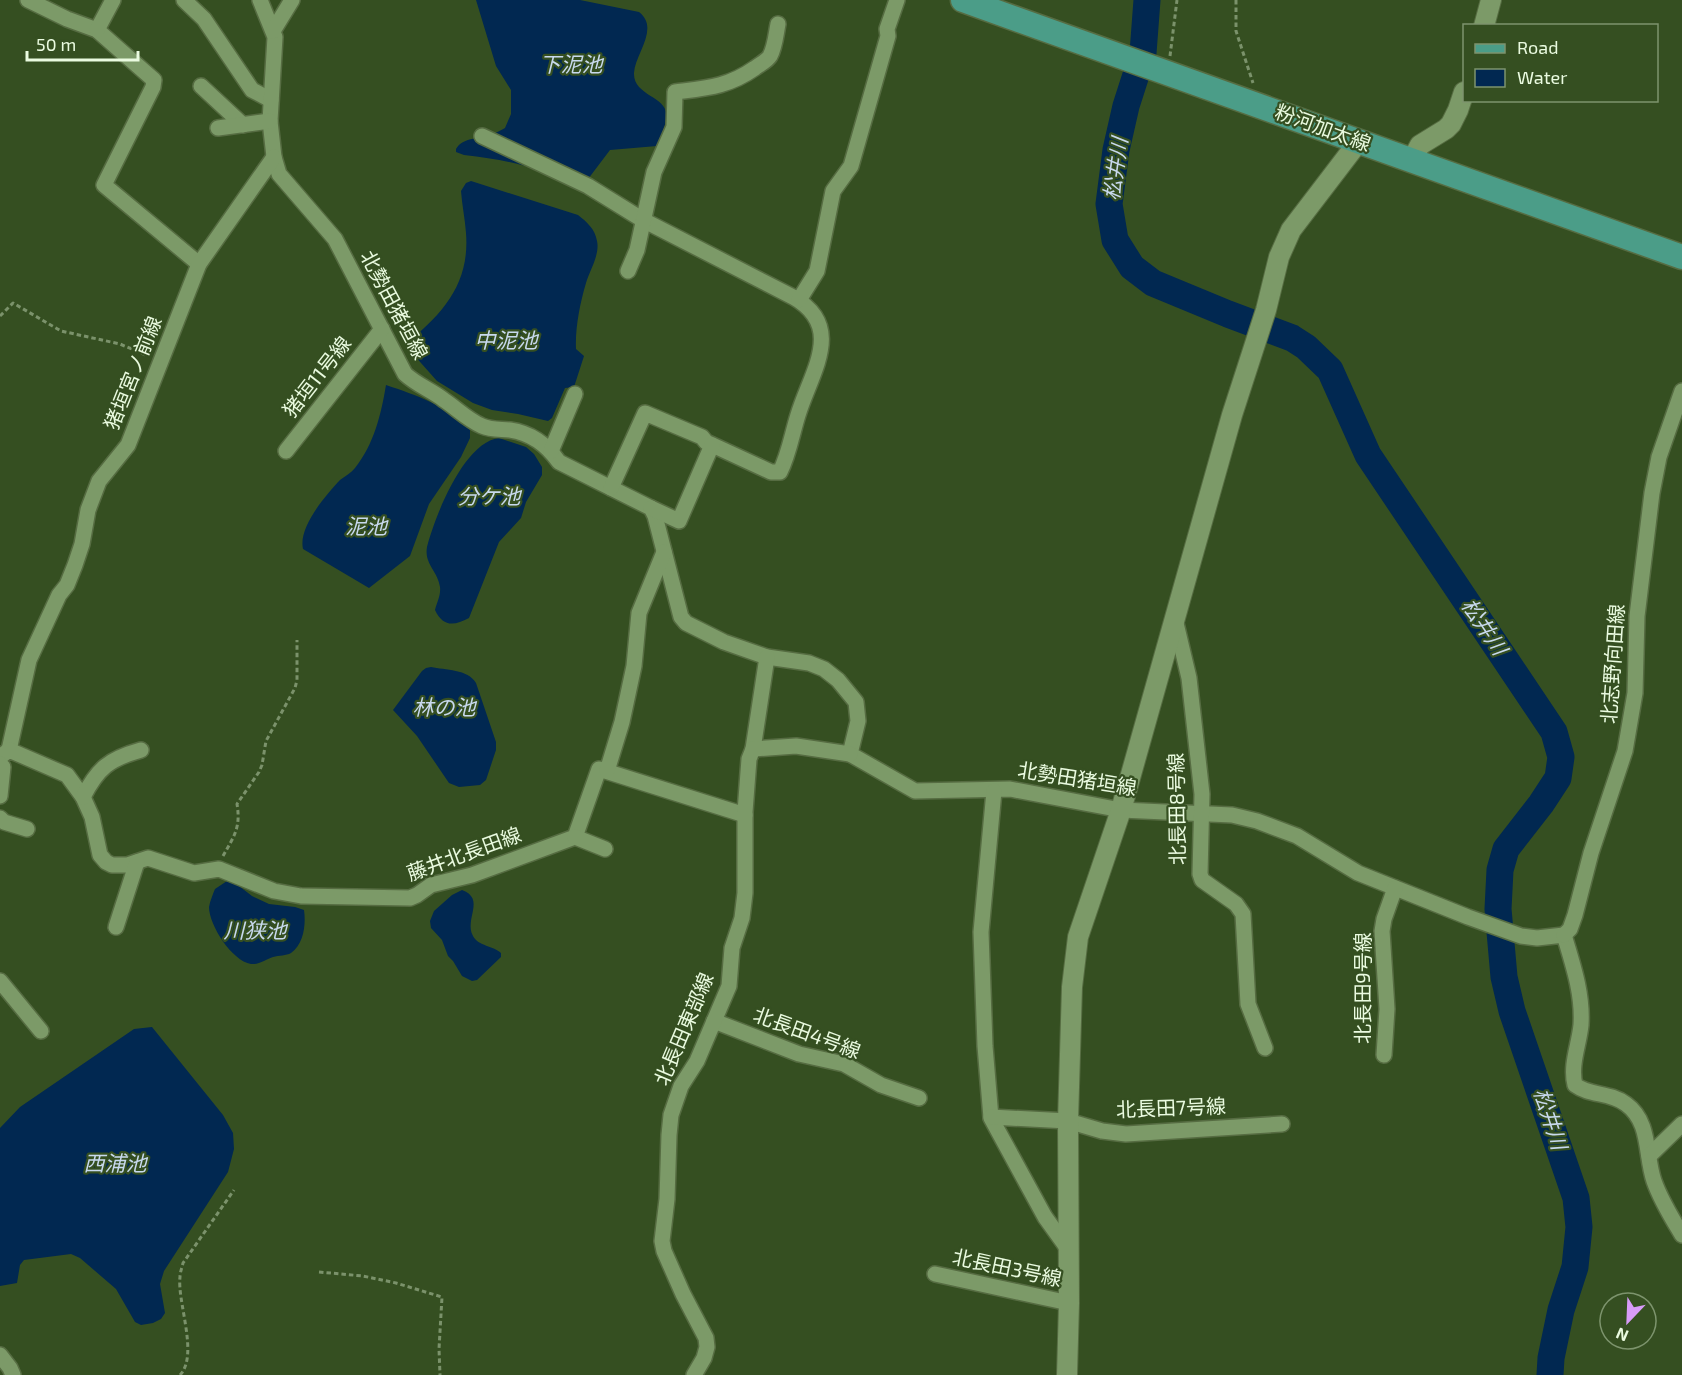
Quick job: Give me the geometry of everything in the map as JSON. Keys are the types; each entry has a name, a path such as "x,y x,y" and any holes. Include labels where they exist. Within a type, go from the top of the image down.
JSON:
{"main road":[{"name":"粉河加太線","path":"963,0 1682,257"}],"street":[{"path":"28,0 66,19 97,30 154,80 153,87 104,185 199,264"},
{"path":"97,30 113,0"},
{"path":"184,0 204,19 252,90 271,100"},
{"name":"北勢田猪垣線","path":"260,0 273,31 276,46 270,121 274,157 279,174 335,239 405,374 415,384 441,398 479,425 519,432 535,439 551,451 559,462 679,521 712,445"},
{"path":"273,31 292,0"},
{"path":"799,300 817,272 833,191 850,166 897,0"},
{"path":"1485,24 1491,0"},
{"path":"628,271 637,250 654,172 674,127 675,92 729,84 743,76 768,59 778,24"},
{"path":"201,86 243,125"},
{"path":"1412,160 1419,146 1451,124 1463,95"},
{"path":"218,128 270,121"},
{"path":"482,136 580,182 643,220 799,300 806,304 816,316 821,328 820,356 798,413 780,472 771,472 712,445 702,437 645,413 611,488"},
{"path":"1067,1375 1068,1121 1072,987 1078,937 1121,810 1232,415 1266,310 1279,257 1291,230 1359,141"},
{"name":"猪垣宮ノ前線","path":"4,754 29,660 58,595 67,585 75,565 82,544 88,510 99,481 128,445 199,264 274,157"},
{"name":"猪垣11号線","path":"286,451 382,329"},
{"name":"北志野向田線","path":"1564,935 1570,928 1575,915 1591,853 1625,751 1635,693 1637,616 1652,493 1659,458 1682,391"},
{"path":"551,451 576,394"},
{"path":"651,508 656,516 681,617 686,623 724,642 766,657 809,663 824,669 848,690 856,702 858,721 850,754 796,746 753,749"},
{"path":"607,771 622,722 634,666 639,613 664,552"},
{"name":"北長田8号線","path":"1175,619 1189,678 1202,794 1200,874 1202,880 1236,904 1243,914 1248,1004 1265,1048"},
{"name":"北長田東部線","path":"694,1375 704,1358 707,1347 706,1338 683,1294 664,1251 662,1240 667,1199 671,1115 681,1086 697,1061 729,986 732,948 742,918 745,893 745,815 749,759 753,749 766,657"},
{"path":"83,797 93,778 105,765 119,756 141,750"},
{"name":"藤井北長田線","path":"4,754 67,775 83,797 92,817 100,855 106,862 118,866 148,858 194,873 219,870 274,891 301,896 410,898 430,885 472,875 575,837"},
{"name":"北勢田猪垣線","path":"850,754 915,791 1010,789 1121,810 1232,815 1280,828 1358,873 1521,936 1537,938 1564,935"},
{"path":"0,764 3,767 3,782 0,796"},
{"path":"605,849 575,837 599,769 745,815"},
{"path":"994,791 981,932 991,1117 1045,1217 1068,1249"},
{"path":"0,818 4,822 27,829"},
{"path":"116,927 137,862"},
{"name":"北長田9号線","path":"1384,1055 1387,1009 1382,930 1395,888"},
{"path":"1564,935 1581,998 1581,1027 1572,1075 1575,1084 1584,1092 1602,1094 1627,1104 1640,1118 1646,1136 1654,1179 1663,1203 1682,1235"},
{"path":"0,981 41,1031"},
{"name":"北長田4号線","path":"714,1021 799,1054 844,1064 881,1085 919,1098"},
{"name":"北長田7号線","path":"991,1117 1068,1121 1102,1131 1126,1134 1282,1124"},
{"path":"1649,1156 1682,1124"},
{"name":"北長田3号線","path":"935,1274 1069,1303"},
{"path":"0,1355 13,1375"}],"path":[{"path":"1162,70 1177,0"},
{"path":"1236,0 1236,31 1249,66 1259,105"},
{"path":"0,316 13,303 61,331 120,344 161,361"},
{"path":"214,870 237,831 239,816 237,804 259,772 266,741 295,688 297,640"},
{"path":"180,1375 185,1370 188,1360 185,1311 179,1285 183,1263 234,1190"},
{"path":"319,1272 363,1276 442,1297 440,1375"}],"water":[{"name":"下泥池","path":"476,0 580,0 639,12 645,18 647,33 635,66 635,81 639,87 663,105 666,111 665,126 657,146 610,150 582,187 524,166 456,152 463,142 491,135 505,128 511,114 511,90 496,66"},
{"name":"中泥池","path":"471,181 578,215 590,226 596,237 597,251 584,291 577,324 576,349 584,356 574,387 565,388 552,418 548,421 492,410 473,403 437,381 405,345 442,310 458,283 466,251 461,191 466,183"},
{"name":"泥池","path":"386,385 420,397 452,414 470,430 470,438 461,457 429,504 410,556 369,588 303,549 303,540 314,512 340,480 350,473 362,459 379,418"},
{"name":"分ケ池","path":"499,438 526,447 534,454 542,467 542,475 526,502 521,518 499,542 469,618 458,623 445,622 435,610 440,587 427,558 427,547 444,500 463,466 474,452 486,443"},
{"name":"林の池","path":"431,667 468,675 476,683 496,742 496,750 486,780 480,785 459,787 449,783 417,736 393,710 422,671"},
{"name":"川狭池","path":"227,881 235,883 252,896 269,904 304,910 303,933 295,949 289,954 251,964 236,956 229,949 217,932 209,907 215,889"},
{"path":"462,890 473,899 471,930 473,936 478,942 501,953 501,957 477,980 472,981 462,976 448,956 442,940 431,928 430,921 434,911 452,895"},
{"name":"西浦池","path":"152,1027 223,1115 233,1133 234,1149 228,1172 164,1271 160,1284 165,1313 161,1319 153,1323 141,1325 135,1322 116,1289 80,1258 71,1254 24,1260 20,1265 17,1283 0,1286 0,1128 20,1107 134,1029"}],"waterway":[{"name":"松井川","path":"1147,0 1143,53 1126,106 1116,150 1109,204 1115,240 1132,267 1153,283 1292,338 1306,347 1330,370 1368,455 1554,732 1561,757 1558,778 1506,849 1500,870 1498,909 1504,977 1512,1011 1576,1198 1579,1227 1575,1267 1561,1310 1551,1358 1550,1375"}]}
